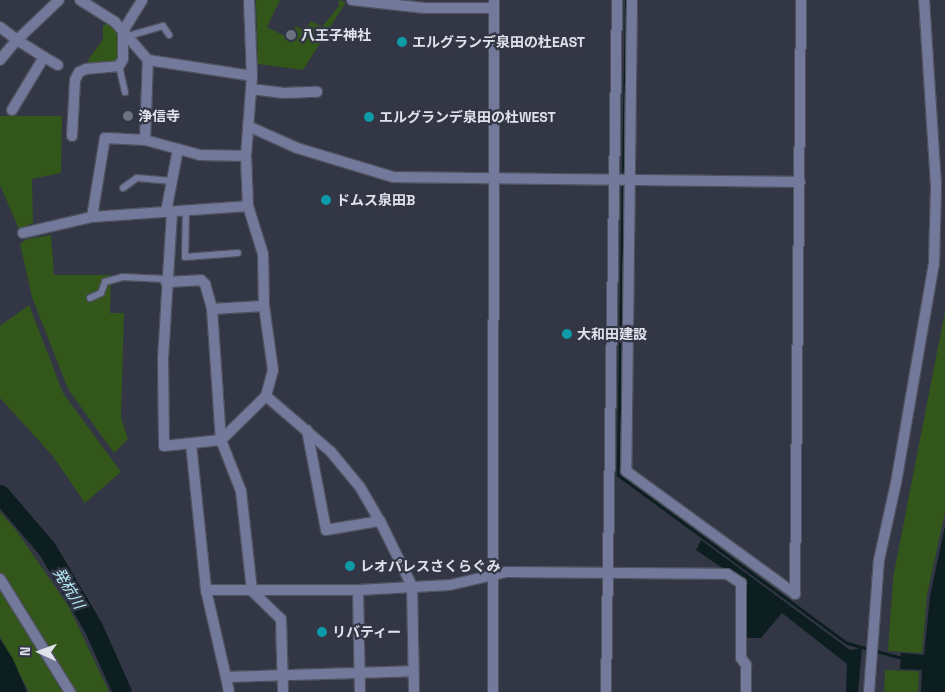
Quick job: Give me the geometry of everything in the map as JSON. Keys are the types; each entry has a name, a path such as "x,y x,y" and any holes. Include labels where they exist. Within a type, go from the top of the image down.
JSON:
{"street":[{"path":"0,60 17,40 59,0"},
{"path":"80,0 125,33 148,60 197,70 252,76"},
{"path":"72,136 75,80 79,72 119,66 123,59 125,33 142,0"},
{"path":"156,454 164,446 222,440 266,396 272,370 264,306 263,254 248,206 246,156 252,76 249,0"},
{"path":"352,0 426,8 494,4 495,574 493,692"},
{"path":"606,692 606,570 610,464 613,179 618,0"},
{"path":"632,0 626,471 795,594 801,0"},
{"path":"869,692 879,560 896,483 934,264 936,185 924,0"},
{"path":"0,27 17,40 58,65"},
{"path":"12,110 44,57"},
{"path":"145,140 148,60"},
{"path":"251,89 282,93 317,92"},
{"path":"248,126 297,148 393,177 800,182"},
{"path":"92,217 105,138 145,140 200,155 246,156"},
{"path":"164,446 166,280 169,212 178,149"},
{"path":"23,233 92,217 186,212 248,206"},
{"path":"166,280 201,280 206,284 212,309 222,440 241,491 252,591 281,619 283,692"},
{"path":"212,309 264,306"},
{"path":"266,396 307,429 360,487 380,521 412,586 412,671 414,692"},
{"path":"307,429 326,530 380,521"},
{"path":"191,444 206,590 228,692"},
{"path":"610,464 626,464"},
{"path":"206,590 358,590 450,585 495,574 606,570 727,574 741,583 741,658 746,665 746,692"},
{"path":"0,579 70,692"},
{"path":"358,590 360,692"},
{"path":"226,677 412,671"}],"lane":[{"path":"125,33 163,26 170,35"},
{"path":"119,66 125,92"},
{"path":"123,188 137,178 172,181"},
{"path":"186,212 185,256 238,253"},
{"path":"90,298 102,293 105,282 122,278 166,280"}],"green space":[{"name":"八王子神社","path":"256,0 280,0 267,27 289,38 296,26 305,31 311,21 322,27 339,6 338,0 346,2 303,70 258,64"},
{"path":"107,23 119,34 118,59 110,64 89,65 88,60 103,39 103,26"},
{"path":"0,116 62,116 61,173 32,179 33,223 19,229 0,185"},
{"path":"51,235 54,275 111,275 110,313 124,313 121,418 128,439 114,453 68,389 32,297 20,244 27,239"},
{"path":"29,305 63,393 121,472 85,503 52,455 0,398 0,326"},
{"path":"945,311 945,512 927,595 922,653 888,651 893,578"},
{"path":"0,512 16,530 69,607 109,692 29,692 0,636"},
{"path":"885,670 919,671 918,692 884,692"}],"shaded area":[{"path":"945,526 945,692 921,692 922,670 900,669 901,653 924,655 930,596"},
{"path":"701,540 850,650 862,648 858,692 846,692 847,664 782,613 761,638 748,638 741,630 740,580 696,550"},
{"path":"0,639 13,659 27,692 0,692"}],"waterway":[{"path":"626,0 618,475 847,643 902,658"},
{"name":"発杭川","path":"0,494 47,549 93,627 122,692"}],"place":[{"name":"八王子神社","path":"291,35"},
{"name":"エルグランデ泉田の杜EAST","path":"402,42"},
{"name":"浄信寺","path":"128,116"},
{"name":"エルグランデ泉田の杜WEST","path":"369,117"},
{"name":"ドムス泉田B","path":"326,200"},
{"name":"大和田建設","path":"567,334"},
{"name":"レオパレスさくらぐみ","path":"350,566"},
{"name":"リバティー","path":"322,632"}]}
